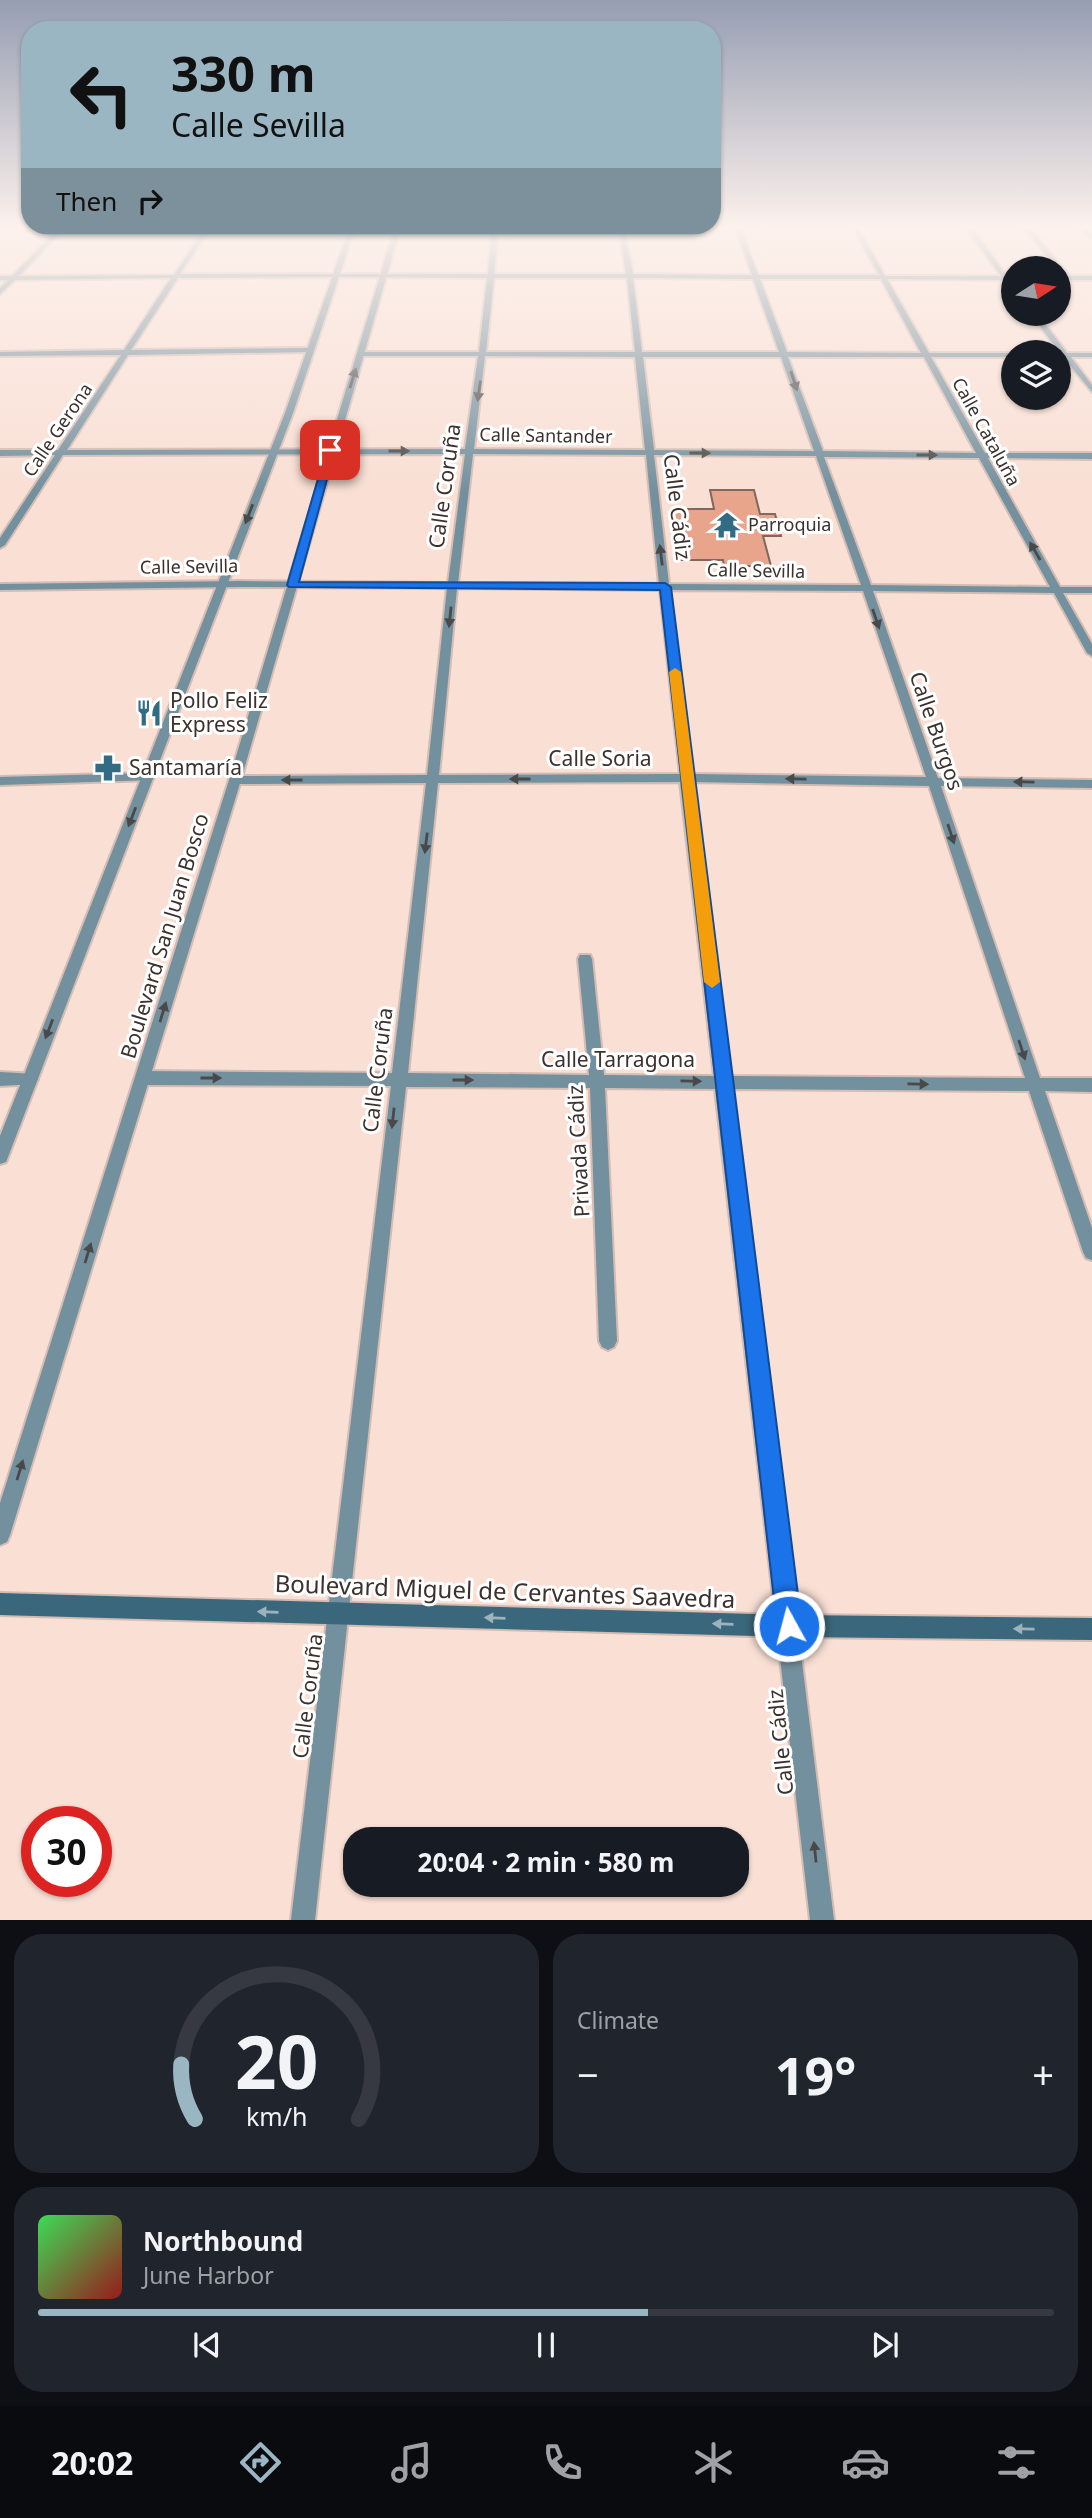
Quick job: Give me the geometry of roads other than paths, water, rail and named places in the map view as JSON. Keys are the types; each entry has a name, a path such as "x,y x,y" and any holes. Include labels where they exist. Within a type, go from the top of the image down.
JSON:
{"main road":[{"name":"Boulevard Miguel de Cervantes Saavedra","path":"0,1604 789,1626 1092,1629"}],"street":[{"name":"Calle Gerona","path":"0,545 152,315"},
{"path":"0,1157 289,413 322,315"},
{"name":"Boulevard San Juan Bosco","path":"0,1535 234,780 371,315"},
{"name":"Calle Coruña","path":"303,1920 453,585 487,315"},
{"name":"Calle Cádiz","path":"633,315 822,1920"},
{"name":"Calle Burgos","path":"770,315 933,780 1033,1085 1092,1252"},
{"name":"Calle Cataluña","path":"902,315 1092,653"},
{"path":"0,354 309,350"},
{"path":"360,354 1001,355"},
{"path":"1071,355 1092,355"},
{"path":"1071,366 1092,390"},
{"name":"Calle Santander","path":"0,453 330,450 1092,456"},
{"name":"Calle Sevilla","path":"0,587 222,584 1092,590"},
{"path":"0,781 148,777"},
{"name":"Calle Soria","path":"234,780 686,778 1092,784"},
{"name":"Privada Cádiz","path":"585,959 597,1080 608,1341"},
{"name":"Calle Tarragona","path":"143,1078 1092,1085"},
{"path":"0,1079 30,1079"}],"place":[{"name":"Parroquia","path":"727,525"},
{"name":"Pollo Feliz Express","path":"149,713"},
{"name":"Santamaría","path":"108,768"}]}
